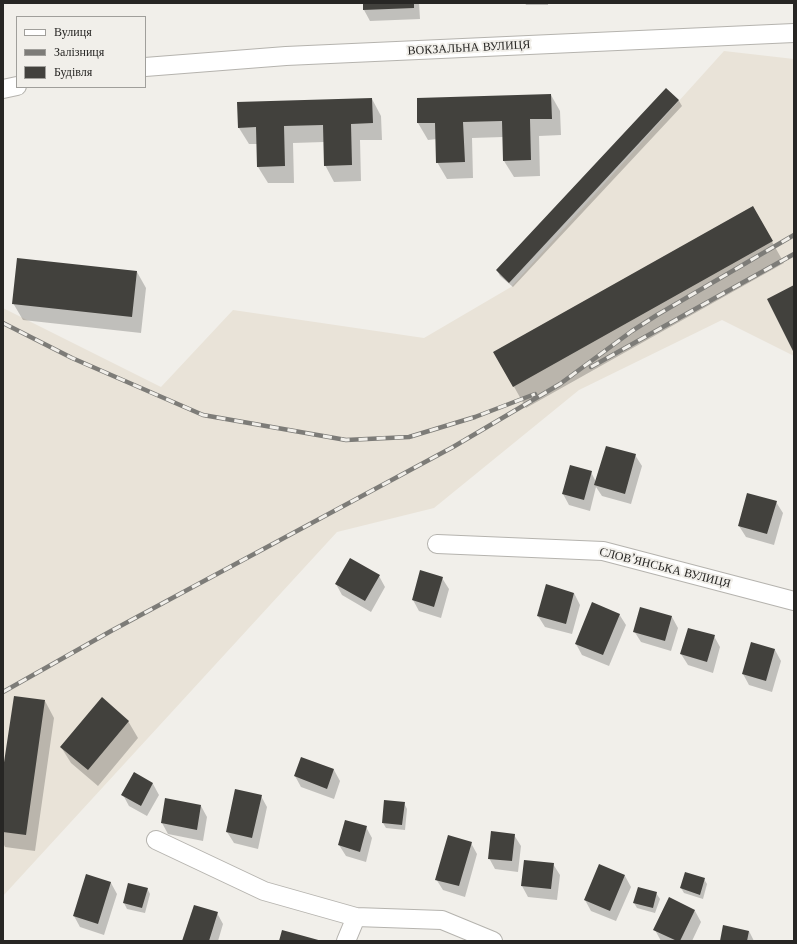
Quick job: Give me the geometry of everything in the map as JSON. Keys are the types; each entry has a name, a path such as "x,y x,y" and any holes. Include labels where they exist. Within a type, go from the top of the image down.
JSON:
{"street":[{"name":"ВОКЗАЛЬНА ВУЛИЦЯ","path":"146,67 286,56 794,33"},
{"path":"3,89 16,86"},
{"name":"СЛОВ’ЯНСЬКА ВУЛИЦЯ","path":"437,544 603,551 794,601"},
{"path":"156,840 264,891 356,917 442,920 493,941"},
{"path":"346,941 356,917"}],"shaded area":[{"path":"724,51 794,59 794,356 722,320 579,390 434,508 337,532 3,896 3,308 161,387 233,310 424,338 511,287"}],"building":[{"path":"363,3 414,3 414,8 363,10"},
{"path":"666,88 679,100 509,283 496,270"},
{"path":"551,94 552,119 530,119 531,160 503,161 502,121 463,122 465,162 436,163 435,123 417,123 417,98"},
{"path":"372,98 373,123 351,124 352,165 324,166 323,125 284,126 285,166 257,167 256,127 238,128 237,102"},
{"path":"753,206 773,241 513,387 493,352"},
{"path":"17,258 137,271 132,317 12,304"},
{"path":"794,285 794,353 767,299"},
{"path":"606,446 636,454 625,494 594,485"},
{"path":"570,465 592,471 584,500 562,494"},
{"path":"747,493 777,501 767,534 738,526"},
{"path":"350,558 380,575 365,601 335,584"},
{"path":"420,570 443,577 434,607 412,600"},
{"path":"546,584 574,593 566,624 537,616"},
{"path":"592,602 620,614 603,655 575,644"},
{"path":"640,607 672,616 665,641 633,632"},
{"path":"688,628 715,635 707,662 680,654"},
{"path":"751,642 775,649 766,681 742,674"},
{"path":"14,696 45,700 26,835 3,832 3,769"},
{"path":"102,697 129,721 88,770 60,747"},
{"path":"301,757 334,769 327,789 294,776"},
{"path":"134,772 153,783 141,806 121,795"},
{"path":"235,789 262,795 252,838 226,832"},
{"path":"165,798 201,805 197,830 161,823"},
{"path":"384,800 405,802 402,825 382,823"},
{"path":"345,820 367,826 360,852 338,845"},
{"path":"491,831 515,834 512,861 488,859"},
{"path":"448,835 472,842 459,886 435,880"},
{"path":"524,860 554,863 551,889 521,886"},
{"path":"599,864 625,875 610,911 584,900"},
{"path":"685,872 705,878 700,895 680,888"},
{"path":"86,874 111,882 98,924 73,916"},
{"path":"128,883 148,888 142,908 123,903"},
{"path":"638,887 657,892 653,908 633,903"},
{"path":"669,897 695,910 680,941 653,930"},
{"path":"194,905 218,912 209,941 182,941"},
{"path":"723,925 749,931 747,941 720,941"},
{"path":"282,930 322,941 279,941"}],"railway":[{"path":"3,692 111,631 453,447 560,384 632,331 657,315 794,235"},
{"path":"591,367 794,254"},
{"path":"3,323 72,358 203,415 346,440 409,437 475,417 535,394"}]}
